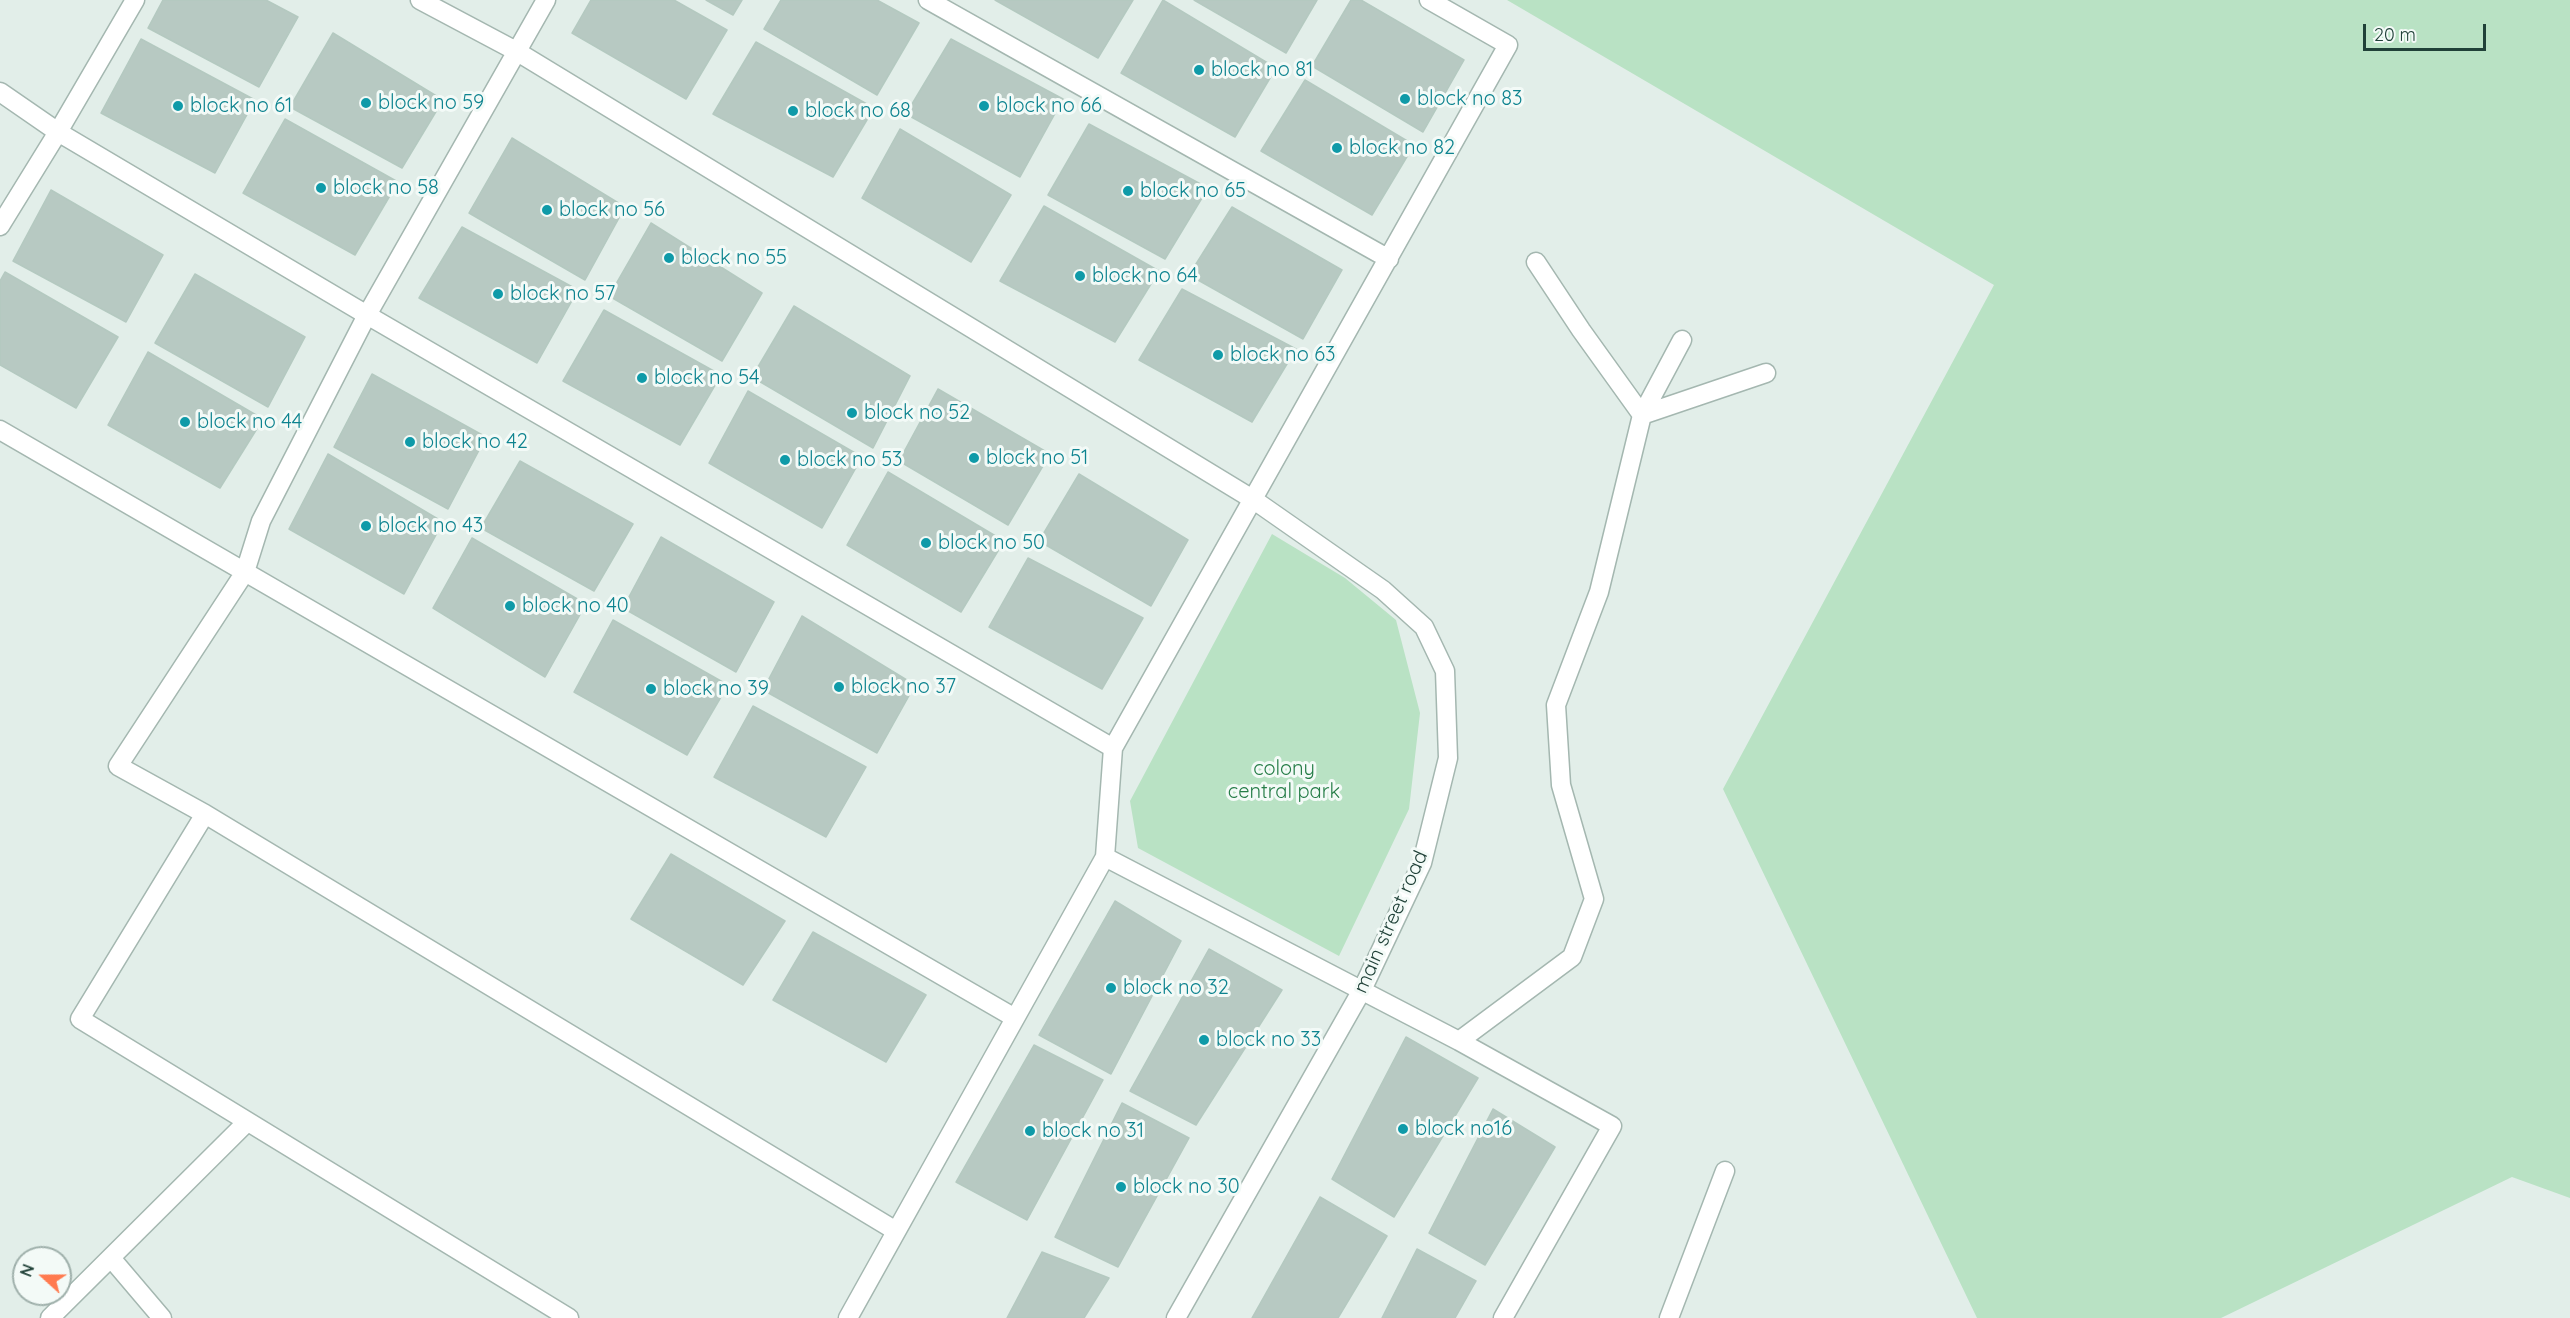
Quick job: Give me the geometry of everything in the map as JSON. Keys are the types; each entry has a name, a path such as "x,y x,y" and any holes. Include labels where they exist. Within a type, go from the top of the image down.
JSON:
{"street":[{"path":"0,226 135,0"},
{"name":"main street road","path":"420,0 516,51 1254,500 1383,590 1424,627 1445,671 1448,758 1422,863 1362,990 1176,1318"},
{"path":"546,0 367,315 261,521 245,572 118,766 205,814 897,1231"},
{"path":"928,0 1389,259"},
{"path":"848,1318 1105,857 1113,748 1508,45 1429,0"},
{"path":"0,92 58,132 367,315 1113,748"},
{"path":"1536,262 1581,330 1642,414"},
{"path":"1459,1041 1572,957 1594,899 1561,785 1556,705 1599,592 1642,414 1682,340"},
{"path":"1642,414 1767,373"},
{"path":"0,430 1015,1018"},
{"path":"205,814 80,1019 569,1318"},
{"path":"1105,857 1459,1041 1612,1126 1503,1318"},
{"path":"50,1318 247,1122"},
{"path":"1669,1318 1725,1171"},
{"path":"111,1258 162,1318"}],"green space":[{"path":"1507,0 2570,0 2570,1198 2512,1177 2221,1318 1977,1318 1723,789 1994,285"},
{"name":"colony central park","path":"1272,534 1345,578 1396,620 1420,713 1409,809 1339,956 1138,848 1130,801"}],"building":[{"path":"163,0 266,0 298,17 259,87 148,28"},
{"path":"591,0 674,0 727,30 686,99 572,33"},
{"path":"706,0 742,0 733,15"},
{"path":"781,0 877,0 919,23 877,95 764,29"},
{"path":"995,0 1133,0 1098,58"},
{"name":"block no 81","path":"1163,0 1276,68 1235,137 1121,73"},
{"path":"1194,0 1317,0 1286,53"},
{"name":"block no 83","path":"1351,0 1361,0 1464,60 1423,132 1312,66"},
{"name":"block no 59","path":"333,33 443,100 402,168 290,107"},
{"name":"block no 61","path":"141,39 255,100 215,173 101,113"},
{"name":"block no 66","path":"951,39 1063,99 1020,177 906,114"},
{"name":"block no 68","path":"756,42 874,108 833,177 713,114"},
{"name":"block no 82","path":"1305,80 1414,145 1372,215 1261,151"},
{"name":"block no 58","path":"285,119 398,182 355,255 243,193"},
{"name":"block no 65","path":"1089,124 1208,188 1165,259 1048,195"},
{"path":"900,129 1011,195 971,262 862,198"},
{"name":"block no 56","path":"512,138 625,207 585,280 469,213"},
{"path":"51,190 163,255 126,322 13,261"},
{"name":"block no 64","path":"1044,206 1159,271 1115,342 1000,281"},
{"path":"1232,207 1342,270 1303,339 1189,275"},
{"name":"block no 55","path":"651,223 762,293 722,361 609,296"},
{"name":"block no 57","path":"462,227 578,290 537,363 419,298"},
{"path":"5,272 118,337 76,408 0,365 0,281"},
{"path":"195,274 305,337 268,407 155,343"},
{"name":"block no 63","path":"1182,289 1296,349 1252,422 1139,360"},
{"name":"block no 52","path":"794,306 910,376 873,448 752,377"},
{"name":"block no 54","path":"604,310 721,375 680,445 563,381"},
{"name":"block no 44","path":"148,352 263,419 220,488 108,425"},
{"name":"block no 42","path":"372,374 486,437 448,509 334,447"},
{"name":"block no 51","path":"938,389 1050,454 1008,525 899,461"},
{"name":"block no 53","path":"748,391 862,457 822,528 709,463"},
{"name":"block no 43","path":"328,454 443,522 404,594 289,529"},
{"path":"520,461 633,524 594,591 481,528"},
{"name":"block no 50","path":"888,472 1004,541 961,612 847,545"},
{"path":"1079,474 1188,540 1151,606 1039,541"},
{"path":"661,537 774,602 736,672 623,608"},
{"name":"block no 40","path":"472,538 586,604 545,677 433,608"},
{"path":"1028,558 1143,618 1102,689 989,627"},
{"name":"block no 37","path":"802,616 915,685 877,753 763,690"},
{"name":"block no 39","path":"613,620 728,685 687,755 574,692"},
{"path":"753,706 866,767 826,837 714,777"},
{"path":"671,854 785,921 743,985 631,919"},
{"name":"block no 32","path":"1115,901 1181,941 1111,1074 1039,1035"},
{"path":"813,932 926,995 886,1062 773,1000"},
{"name":"block no 33","path":"1209,949 1282,990 1196,1125 1130,1091"},
{"name":"block no16","path":"1406,1037 1478,1078 1394,1217 1332,1179"},
{"name":"block no 31","path":"1034,1045 1103,1080 1027,1220 956,1182"},
{"name":"block no 30","path":"1122,1103 1189,1138 1118,1267 1055,1237"},
{"path":"1493,1109 1555,1147 1485,1265 1429,1233"},
{"path":"1320,1197 1387,1236 1338,1318 1252,1318"},
{"path":"1417,1249 1476,1281 1455,1318 1382,1318"},
{"path":"1042,1252 1109,1278 1084,1318 1007,1318"}],"place":[{"name":"block no 81","path":"1199,70"},
{"name":"block no 83","path":"1405,99"},
{"name":"block no 59","path":"366,103"},
{"name":"block no 61","path":"178,106"},
{"name":"block no 66","path":"984,106"},
{"name":"block no 68","path":"793,111"},
{"name":"block no 82","path":"1337,148"},
{"name":"block no 58","path":"321,188"},
{"name":"block no 65","path":"1128,191"},
{"name":"block no 56","path":"547,210"},
{"name":"block no 55","path":"669,258"},
{"name":"block no 64","path":"1080,276"},
{"name":"block no 57","path":"498,294"},
{"name":"block no 63","path":"1218,355"},
{"name":"block no 54","path":"642,378"},
{"name":"block no 52","path":"852,413"},
{"name":"block no 44","path":"185,422"},
{"name":"block no 42","path":"410,442"},
{"name":"block no 51","path":"974,458"},
{"name":"block no 53","path":"785,460"},
{"name":"block no 43","path":"366,526"},
{"name":"block no 50","path":"926,543"},
{"name":"block no 40","path":"510,606"},
{"name":"block no 37","path":"839,687"},
{"name":"block no 39","path":"651,689"},
{"name":"block no 32","path":"1111,988"},
{"name":"block no 33","path":"1204,1040"},
{"name":"block no16","path":"1403,1129"},
{"name":"block no 31","path":"1030,1131"},
{"name":"block no 30","path":"1121,1187"}]}
